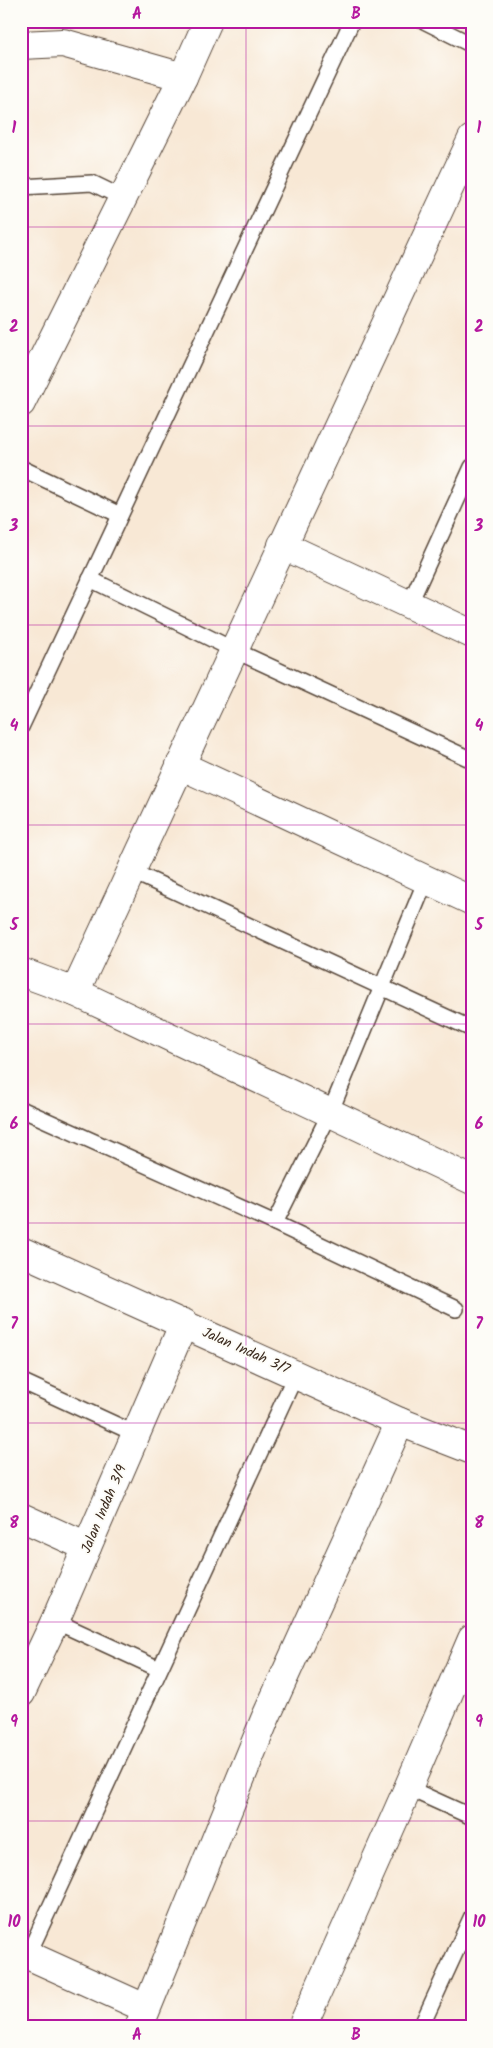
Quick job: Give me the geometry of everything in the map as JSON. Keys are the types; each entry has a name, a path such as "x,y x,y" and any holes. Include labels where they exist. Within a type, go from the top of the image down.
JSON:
{"street":[{"path":"21,404 31,362 123,198 183,77 208,21"},
{"path":"21,45 63,43 183,77"},
{"path":"75,992 472,139"},
{"path":"282,545 472,634"},
{"path":"180,765 472,901"},
{"path":"21,972 75,992 472,1180"},
{"name":"Jalan Indah 3/7","path":"21,1251 400,1422 472,1450"},
{"name":"Jalan Indah 3/9","path":"21,1693 55,1621 184,1323"},
{"path":"24,1953 142,2017 265,1719 400,1422"},
{"path":"21,1517 87,1547"},
{"path":"302,2027 472,1639"}],"lane":[{"path":"21,727 352,21"},
{"path":"424,21 472,45"},
{"path":"21,187 92,183 123,198"},
{"path":"409,605 472,467"},
{"path":"21,468 120,515"},
{"path":"90,580 234,650 472,760"},
{"path":"131,870 472,1029"},
{"path":"275,1224 330,1113 426,880"},
{"path":"21,1109 275,1224 456,1309"},
{"path":"24,1953 296,1374"},
{"path":"21,1381 136,1434"},
{"path":"55,1621 159,1669"},
{"path":"408,1788 472,1817"},
{"path":"421,2027 472,1916"}]}
